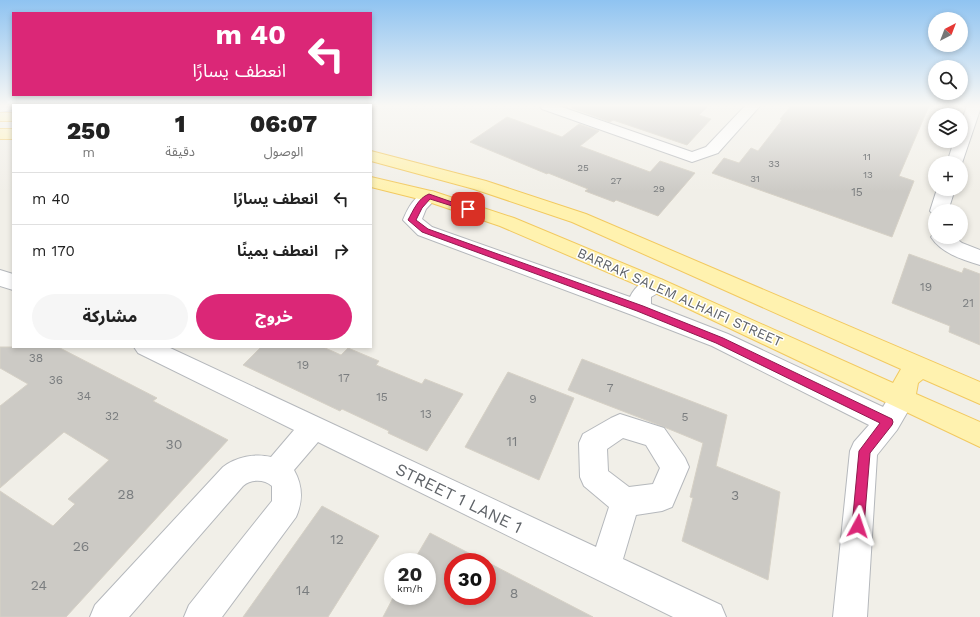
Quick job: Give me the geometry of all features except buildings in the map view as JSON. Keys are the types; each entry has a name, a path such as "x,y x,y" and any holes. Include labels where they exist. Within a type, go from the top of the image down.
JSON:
{"main road":[{"path":"372,156 480,185 579,218 922,369 980,393"},
{"name":"BARRAK SALEM ALHAIFI STREET","path":"372,182 429,196 508,222 656,285 726,317 895,411 980,435"},
{"path":"726,317 742,316 751,310 751,299 742,289"},
{"path":"895,411 905,390 905,380 912,372 922,369"}],"street":[{"path":"629,135 692,157 712,150 726,135"},
{"path":"957,156 964,135"},
{"path":"429,196 418,207 412,220 425,231 640,309 895,411 864,451 850,617"},
{"path":"950,244 955,248 980,258"},
{"path":"0,276 12,282"},
{"path":"640,309 639,298 643,290 656,285"},
{"name":"STREET 1 LANE 1","path":"148,348 708,617"},
{"path":"276,471 313,428"},
{"path":"106,617 232,478 242,470 261,468 276,471 285,480 288,492 286,507 201,617"},
{"path":"605,567 625,502"}],"route":[{"path":"468,209 429,196 418,207 412,220 425,231 640,309 720,340 888,422 864,451 858,526"}]}
